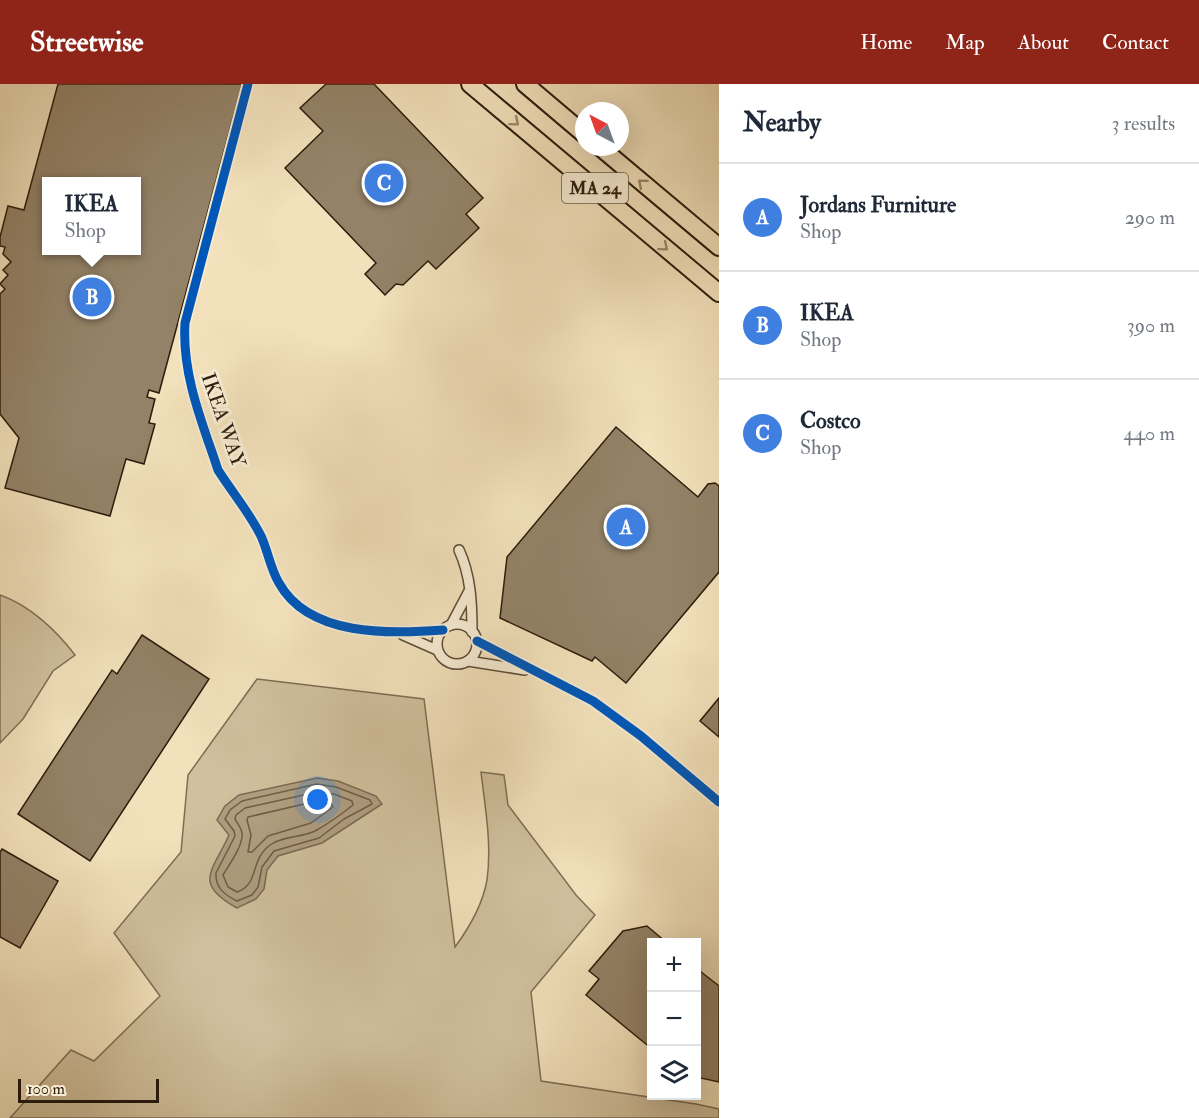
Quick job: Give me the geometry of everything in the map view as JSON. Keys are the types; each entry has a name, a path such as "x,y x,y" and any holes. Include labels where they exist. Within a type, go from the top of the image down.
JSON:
{"highway":[{"name":"MA 24","path":"470,84 719,293"},
{"path":"525,84 575,126"},
{"name":"MA 24","path":"611,156 719,247"}],"street":[{"name":"IKEA WAY","path":"248,84 187,314 185,346 192,386 219,470 262,538 273,571 286,593 303,610 338,625 398,633 447,627"},
{"path":"459,550 466,567 472,606 472,632"},
{"path":"469,591 437,641 437,650 441,658 450,663 460,664 468,661 474,654 477,642"},
{"path":"447,627 463,625 472,632 477,642 578,692 620,719 719,802"},
{"name":"IKEA WAY","path":"398,633 437,650"},
{"path":"468,661 533,671"}],"shaded area":[{"path":"0,595 11,599 41,619 75,655 53,671 23,719 0,743"},
{"path":"257,679 424,699 455,947 475,915 487,880 488,839 481,772 504,775 508,805 576,895 595,915 531,992 541,1081 647,1097 647,1100 696,1104 719,1109 719,1118 10,1118 71,1050 94,1061 160,996 114,933 181,852 188,775"}],"water":[{"path":"317,778 338,781 376,796 382,804 322,843 278,856 267,870 264,889 256,899 237,908 223,899 210,883 210,876 229,835 217,820 225,806 239,795"}],"building":[{"path":"58,84 242,84 159,393 149,390 147,397 155,399 149,423 155,424 144,464 126,459 110,516 5,488 19,438 0,414 0,294 5,289 0,284 8,275 3,270 11,262 3,254 5,247 0,246 0,237 8,206 24,210"},
{"path":"326,84 374,84 483,198 466,214 479,228 436,269 428,261 403,285 396,284 385,295 365,274 376,263 285,168 323,131 300,108"},
{"path":"616,427 698,497 708,484 715,483 719,486 719,572 626,683 595,657 592,661 500,618 507,557"},
{"path":"142,635 209,679 90,861 18,814 112,670 117,674"},
{"path":"719,698 719,737 700,721"},
{"path":"2,849 58,881 20,948 0,937 0,852"},
{"path":"647,926 661,938 647,938 647,1045 586,995 599,979 589,971 623,931"},
{"path":"701,972 719,986 719,1082 701,1078"}],"cycle path":[{"path":"248,84 185,323 189,375 197,409 218,470 256,527 279,583 292,601 310,614 330,623 376,631 443,630"},
{"path":"477,641 593,701 641,736 719,802"}],"place":[{"name":"Costco","path":"384,183"},
{"name":"IKEA","path":"92,297"},
{"name":"Jordans Furniture","path":"626,527"}]}
